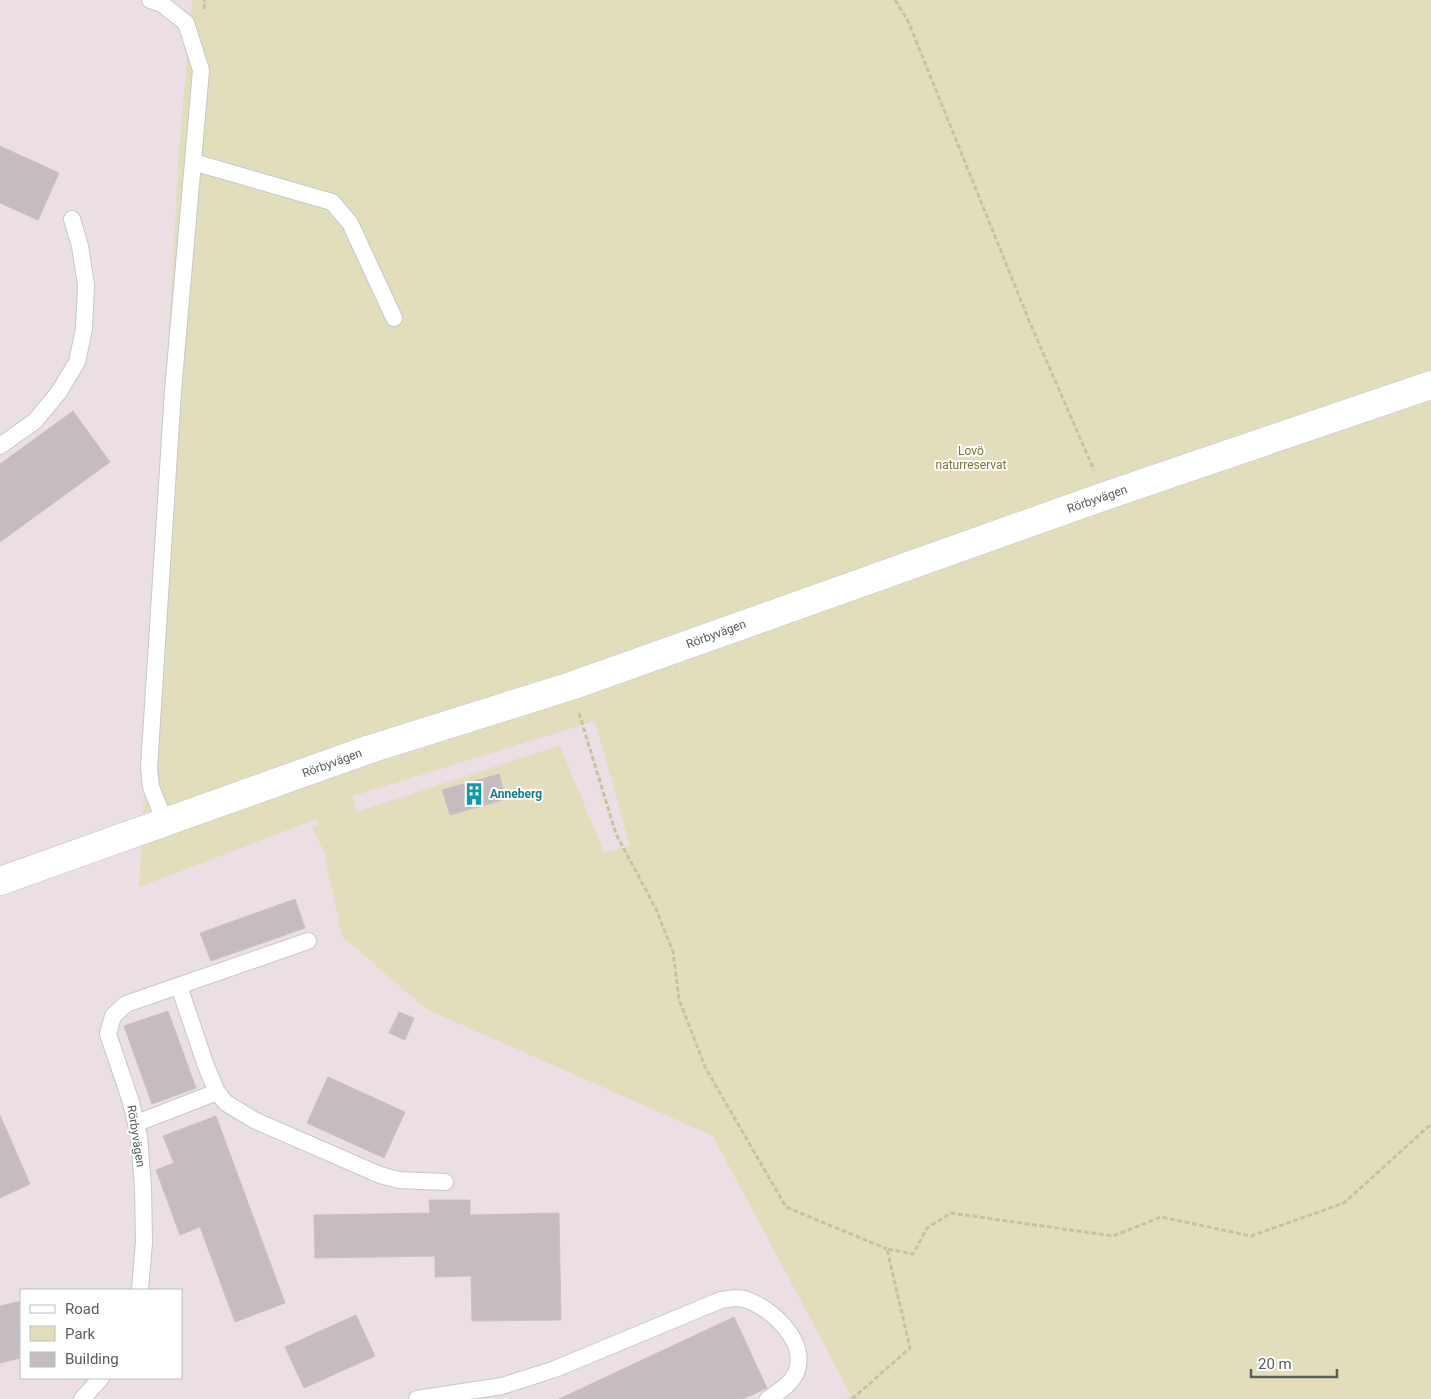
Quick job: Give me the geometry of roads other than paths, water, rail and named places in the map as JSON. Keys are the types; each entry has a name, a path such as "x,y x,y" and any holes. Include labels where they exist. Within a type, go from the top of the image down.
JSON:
{"street":[{"name":"Rörbyvägen","path":"0,881 367,750 571,686 1105,496 1431,385"}],"lane":[{"path":"150,0 162,4 186,23 201,70 173,391 150,768 151,787 165,822"},
{"path":"193,162 332,202 350,223 394,318"},
{"path":"0,446 35,421 59,392 77,362 84,329 86,285 80,246 72,220"},
{"name":"Rörbyvägen","path":"140,1289 144,1242 143,1187 137,1123 132,1102 108,1034 113,1016 126,1004 308,941"},
{"path":"179,986 206,1066 217,1092 226,1103 254,1120 380,1175 400,1180 445,1182"},
{"path":"137,1123 217,1092"},
{"path":"418,1399 502,1386 555,1369 721,1300 743,1298 761,1307 779,1320 790,1334 799,1360 795,1374 783,1389 768,1399"},
{"path":"85,1398 100,1379"}],"place":[{"name":"Anneberg","path":"474,794"}],"park label":[{"name":"Lovö naturreservat","path":"971,458"}]}
